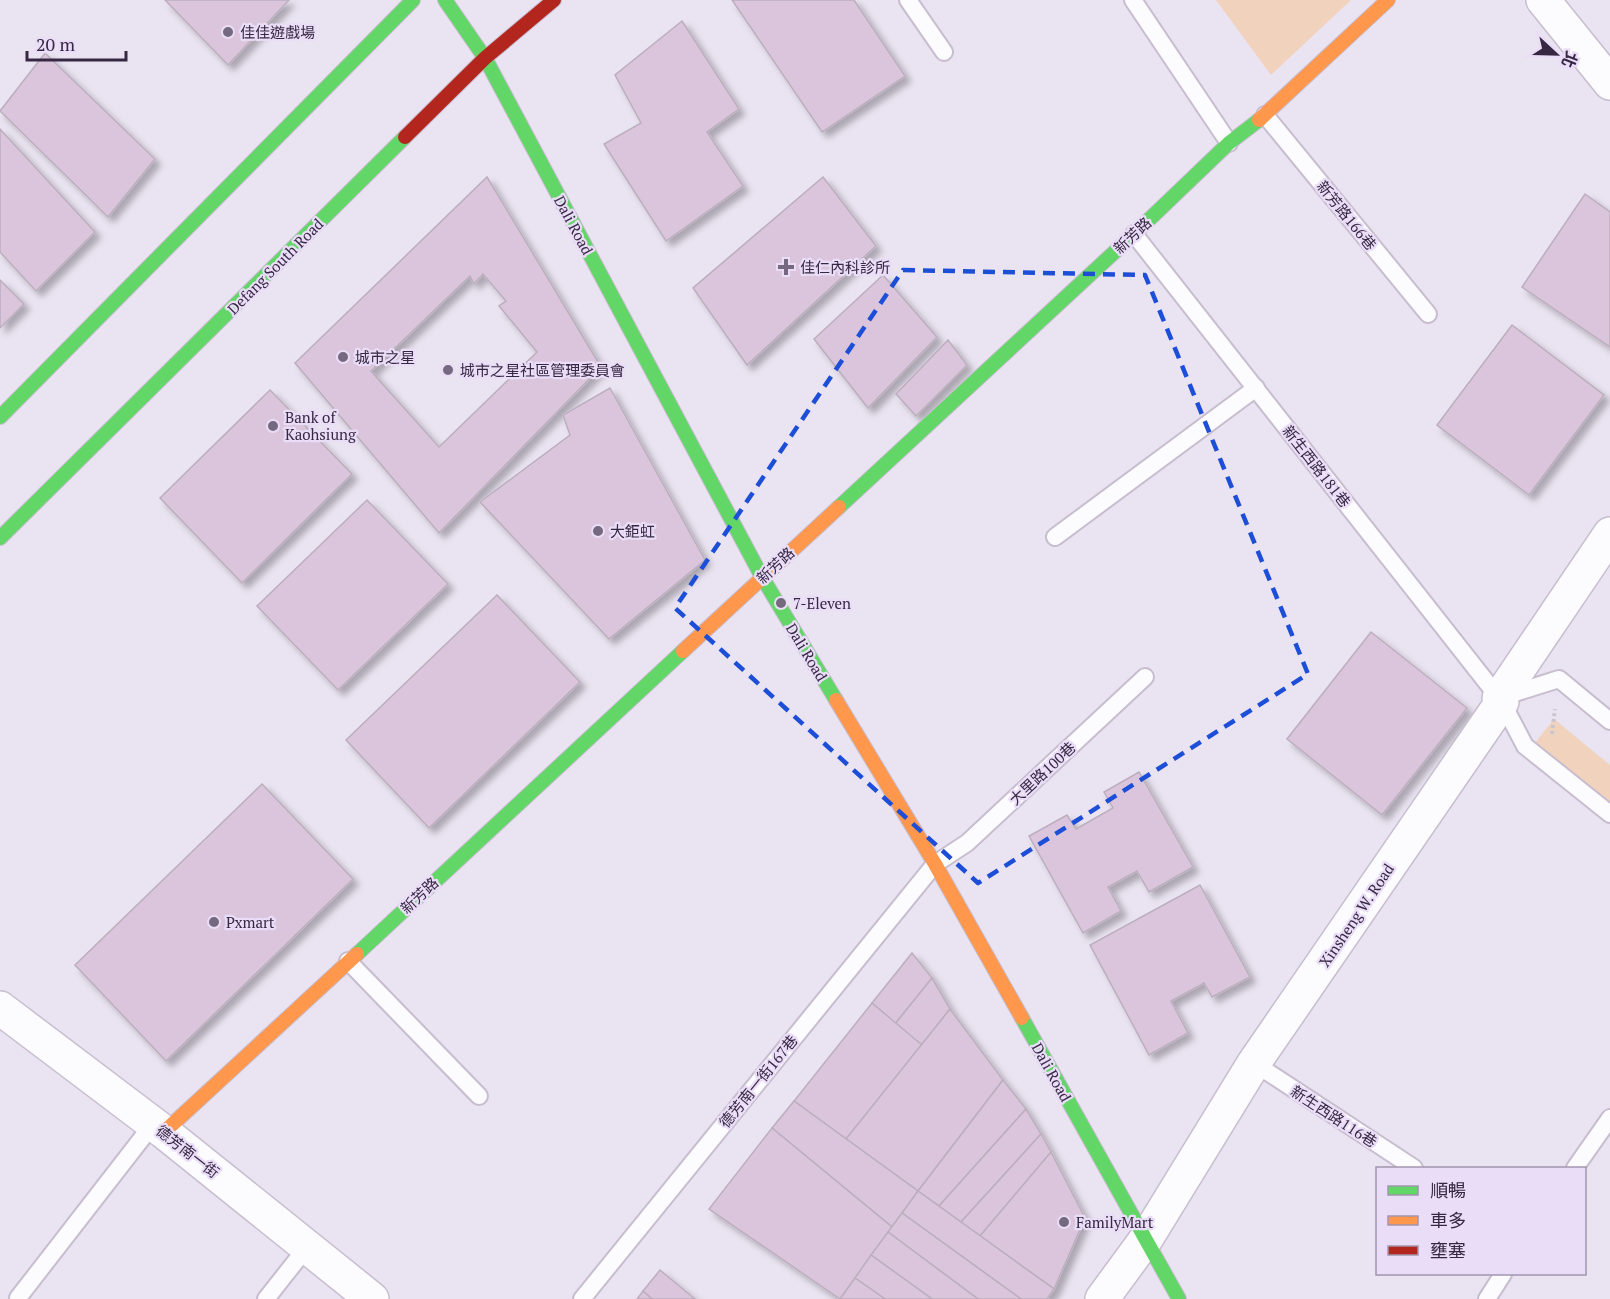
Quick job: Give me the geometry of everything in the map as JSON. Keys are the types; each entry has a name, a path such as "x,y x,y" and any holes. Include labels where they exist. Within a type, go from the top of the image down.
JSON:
{"street":[{"path":"0,417 412,0"},
{"name":"Dali Road","path":"445,0 485,58 762,578 935,864 1179,1299"},
{"name":"Defang South Road","path":"0,538 485,58 554,0"},
{"name":"新芳路","path":"158,1128 348,961 1134,234 1229,143 1265,115 1388,0"},
{"path":"1543,0 1610,82"},
{"name":"Xinsheng W. Road","path":"1102,1299 1146,1239 1254,1063 1610,534"},
{"name":"德芳南一街","path":"0,1008 158,1128 372,1299"}],"lane":[{"path":"908,0 944,52"},
{"path":"1133,0 1229,143"},
{"name":"新芳路166巷","path":"1265,115 1428,314"},
{"name":"新生西路181巷","path":"1134,234 1500,700 1525,746 1610,814"},
{"path":"1055,537 1256,388"},
{"name":"大里路100巷","path":"935,864 967,843 1145,677"},
{"path":"1500,700 1559,679 1610,722"},
{"name":"德芳南一街167巷","path":"582,1299 935,864"},
{"path":"348,961 479,1096"},
{"name":"新生西路116巷","path":"1254,1063 1412,1167"},
{"path":"1576,1167 1610,1118"},
{"path":"18,1298 158,1128"},
{"path":"266,1299 307,1247"},
{"path":"1487,1299 1502,1275"}],"path":[{"path":"1551,741 1554,719"}],"highlighted area":[{"path":"903,270 1145,275 1308,674 978,883 675,608"}],"shaded area":[{"path":"1216,0 1351,0 1271,75"},
{"path":"1554,719 1610,765 1610,811 1531,748"}],"building":[{"name":"佳佳遊戲場","path":"165,0 289,0 228,65"},
{"path":"732,0 854,0 905,76 822,132"},
{"path":"682,21 739,109 707,132 743,186 666,241 604,144 641,123 615,75"},
{"path":"45,53 155,159 108,217 0,111"},
{"path":"0,129 95,232 36,291 0,252"},
{"name":"城市之星","path":"487,177 601,367 439,533 295,363","holes":["483,274 506,301 499,306 537,352 439,447 371,371 470,276 474,284"]},
{"name":"佳仁內科診所","path":"823,177 876,246 747,365 693,288"},
{"path":"1585,194 1610,212 1610,347 1522,287"},
{"path":"883,275 937,337 868,408 814,339"},
{"path":"0,280 24,304 0,328"},
{"path":"1512,325 1604,395 1529,495 1437,425"},
{"path":"948,340 967,365 916,416 896,394"},
{"name":"大鉅虹","path":"610,388 705,560 609,639 480,502 570,435 563,415"},
{"path":"270,390 352,474 242,583 160,498"},
{"path":"367,500 448,584 338,690 257,606"},
{"path":"497,595 580,682 429,828 346,740"},
{"path":"1371,632 1467,708 1382,815 1287,739"},
{"path":"1139,772 1193,867 1149,892 1137,871 1108,887 1121,911 1083,933 1029,836 1067,815 1076,829 1113,808 1104,792"},
{"name":"Pxmart","path":"262,784 353,879 166,1061 75,965"},
{"path":"1200,885 1250,977 1212,997 1204,983 1171,1001 1188,1033 1149,1055 1090,945"},
{"path":"912,953 932,978 895,1024 872,1003"},
{"path":"932,978 950,1009 922,1045 895,1024"},
{"path":"872,1003 922,1045 846,1139 794,1101"},
{"path":"950,1009 1003,1080 918,1191 846,1139"},
{"path":"1003,1080 1026,1109 939,1206 918,1191"},
{"path":"794,1101 918,1191 892,1227 772,1128"},
{"path":"1026,1109 1041,1134 961,1222 939,1206"},
{"path":"772,1128 892,1227 840,1299 709,1209"},
{"path":"1041,1134 1051,1152 980,1236 961,1222"},
{"path":"1051,1152 1085,1218 1054,1289 980,1236"},
{"path":"918,1191 1054,1289 1047,1299 1021,1299 902,1213"},
{"path":"902,1213 1021,1299 978,1299 888,1232"},
{"path":"888,1232 978,1299 932,1299 871,1255"},
{"path":"871,1255 932,1299 885,1299 855,1278"},
{"path":"660,1270 695,1299 652,1299 643,1291"},
{"path":"855,1278 885,1299 840,1299"},
{"path":"643,1291 652,1299 637,1299"}],"traffic: fast":[{"path":"0,417 413,0"},
{"path":"445,0 485,58 762,577 836,700"},
{"path":"839,507 1229,143 1259,120"},
{"path":"0,538 405,137"},
{"path":"357,954 683,651"},
{"path":"1022,1018 1179,1299"}],"traffic: slow":[{"path":"1259,120 1388,0"},
{"path":"683,651 839,507"},
{"path":"836,700 935,864 1022,1018"},
{"path":"164,1132 357,954"}],"traffic: jam":[{"path":"405,137 485,58 554,0"}],"place":[{"name":"佳佳遊戲場","path":"228,32"},
{"name":"佳仁內科診所","path":"786,267"},
{"name":"城市之星","path":"343,357"},
{"name":"城市之星社區管理委員會","path":"448,370"},
{"name":"Bank of Kaohsiung","path":"273,426"},
{"name":"大鉅虹","path":"598,531"},
{"name":"7-Eleven","path":"781,603"},
{"name":"Pxmart","path":"214,922"},
{"name":"FamilyMart","path":"1064,1222"}]}
